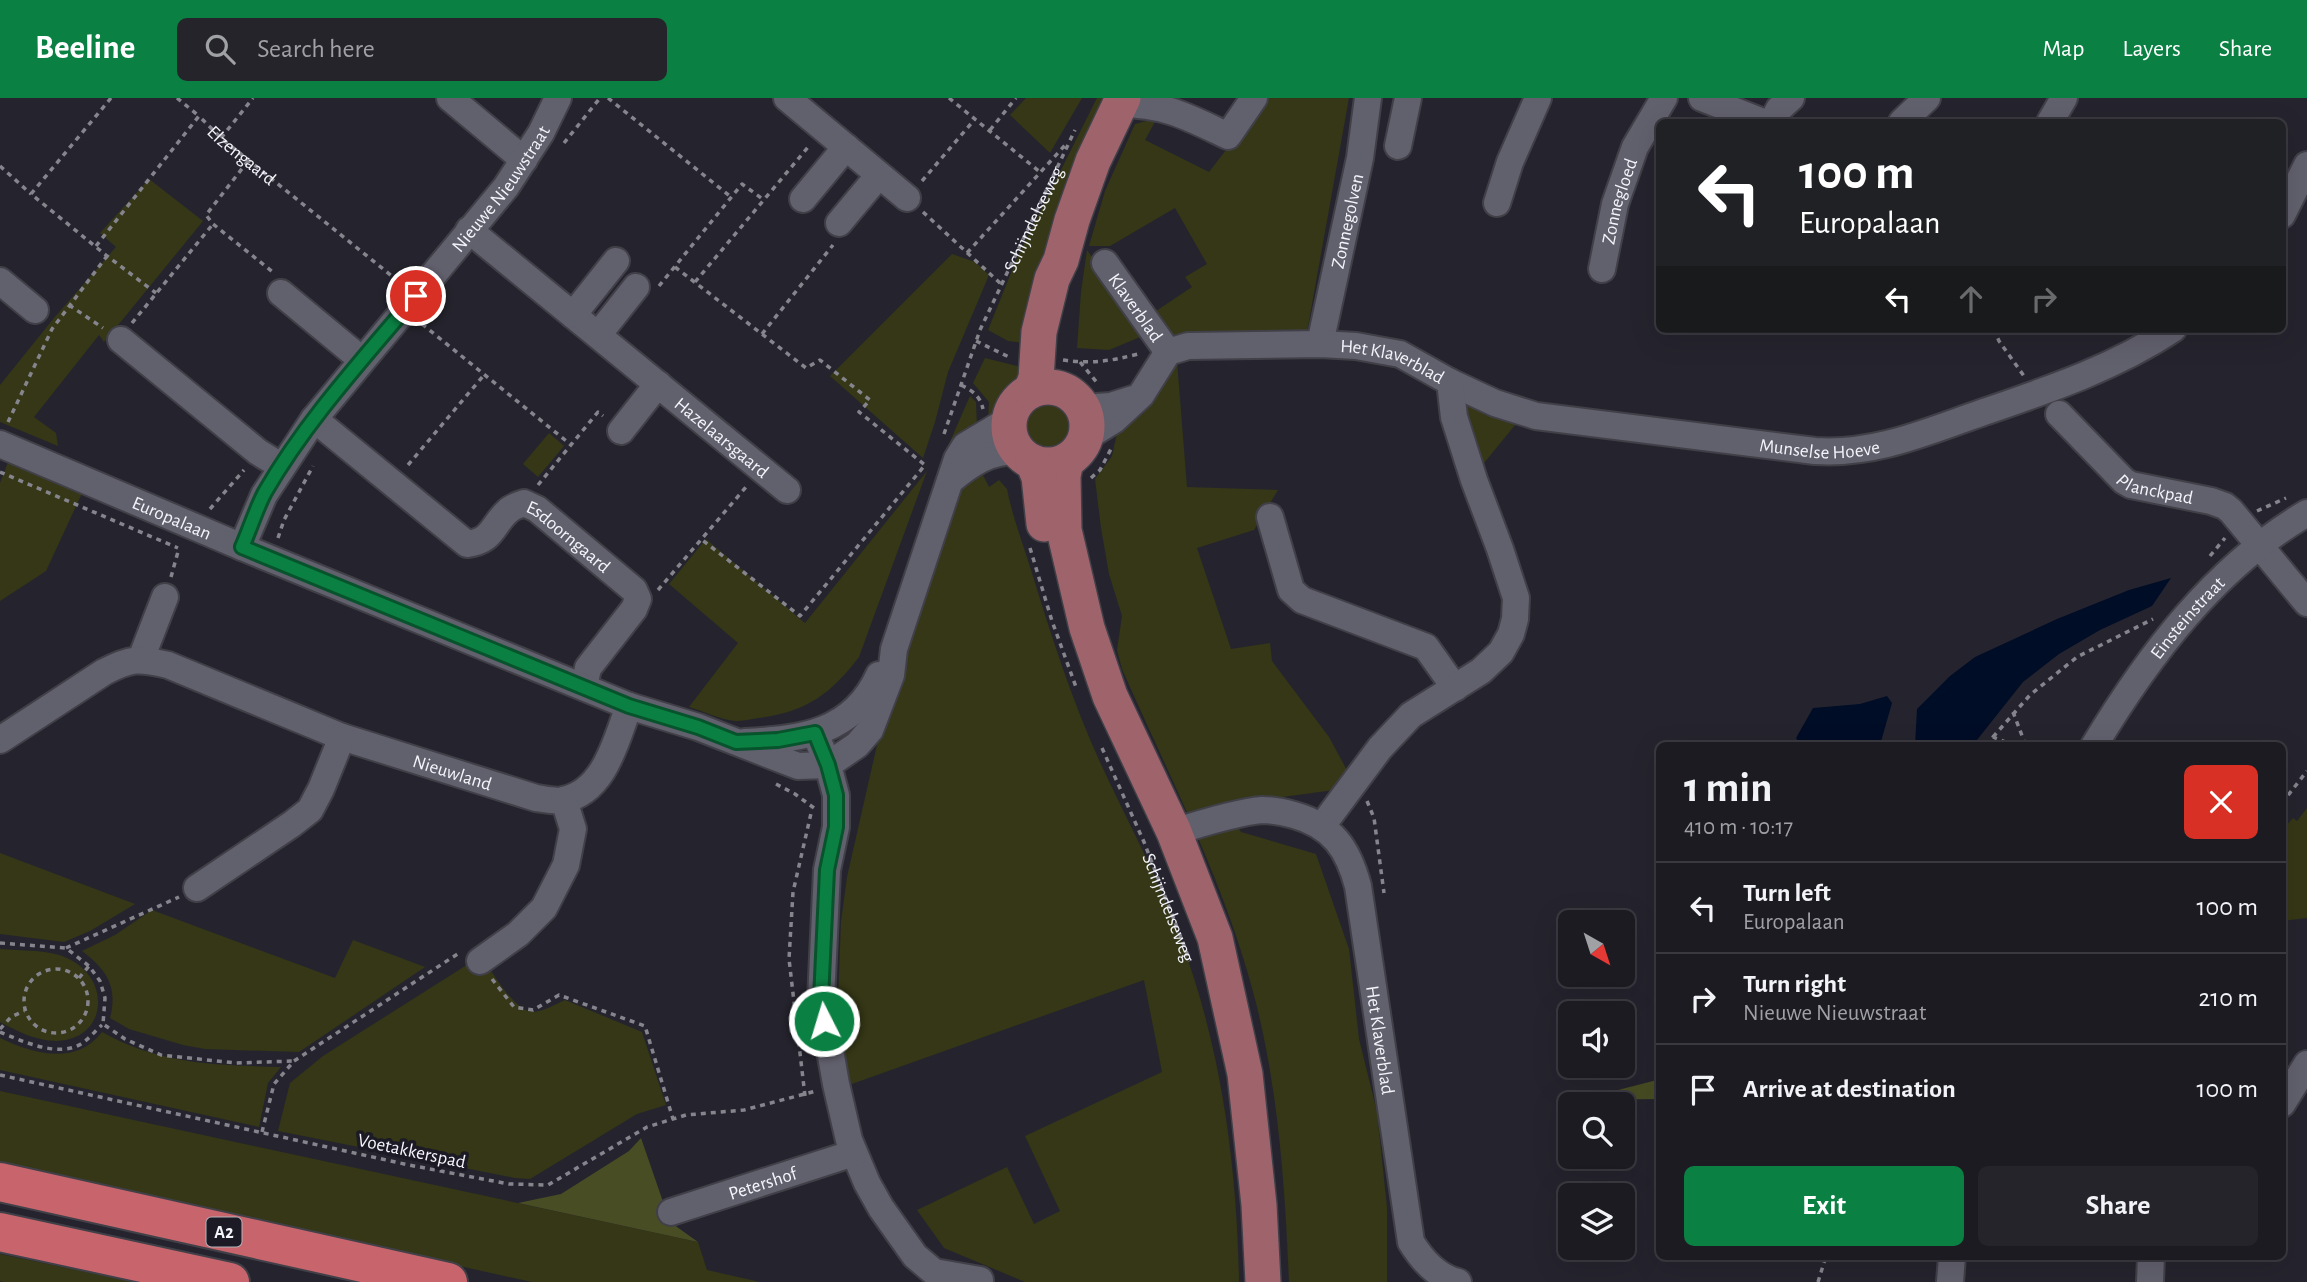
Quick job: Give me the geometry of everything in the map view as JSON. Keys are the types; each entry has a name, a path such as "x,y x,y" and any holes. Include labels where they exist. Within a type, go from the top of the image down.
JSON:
{"highway":[{"name":"A2","path":"0,1182 448,1282"},
{"path":"0,1232 230,1282"}],"main road":[{"name":"Schijndelseweg","path":"1121,101 1093,161 1072,220 1061,260 1052,279 1039,332 1036,378 1052,420 1039,477 1043,519 1053,574 1079,660 1114,745 1160,823 1155,841 1224,986 1245,1074 1259,1205 1263,1282"}],"street":[{"path":"450,98 524,160"},
{"name":"Nieuwe Nieuwstraat","path":"242,547 264,495 314,419 506,187 541,133 558,98"},
{"path":"787,98 908,198"},
{"path":"1121,101 1172,104 1228,136 1254,98"},
{"name":"Zonnegolven","path":"1320,344 1360,158 1368,98"},
{"path":"1398,146 1408,98"},
{"path":"1497,203 1510,162 1538,98"},
{"name":"Zonnegloed","path":"1602,269 1615,204 1635,147 1664,98"},
{"path":"1702,98 1755,119"},
{"path":"1774,119 1779,109 1791,98"},
{"path":"1905,119 1927,98"},
{"path":"2052,119 2064,98"},
{"path":"803,198 846,147"},
{"path":"2286,207 2307,165"},
{"path":"839,223 879,175"},
{"name":"Hazelaarsgaard","path":"469,230 787,490"},
{"path":"573,315 616,261"},
{"name":"Klaverblad","path":"1105,262 1168,352"},
{"path":"0,281 35,310"},
{"path":"598,335 636,287"},
{"path":"281,293 362,360"},
{"name":"Munselse Hoeve","path":"1450,382 1495,403 1536,416 1834,452 1856,451 1888,444 2039,393 2124,358 2166,333"},
{"path":"121,340 258,452 281,466"},
{"name":"Het Klaverblad","path":"1168,352 1188,346 1356,346 1400,354 1450,382 1454,417 1516,598 1511,634 1501,652 1481,671 1411,715 1380,748 1322,826"},
{"path":"980,1280 934,1272 915,1256 867,1184 854,1153 836,1084 821,999 827,870 836,827 836,795 815,733 834,726 863,703 894,649 957,459 965,446 1052,420 1114,420 1141,395 1168,352"},
{"name":"Hazelaarsgaard","path":"621,431 658,384"},
{"name":"Planckpad","path":"2059,414 2124,481 2218,503 2231,511 2307,603"},
{"name":"Esdoorngaard","path":"314,419 467,544 479,542 488,536 509,509 524,503 537,509 634,590 638,599"},
{"name":"Europalaan","path":"2,437 242,547 629,706 698,727 798,766 828,765"},
{"name":"Einsteinstraat","path":"2096,742 2142,669 2165,641 2231,570 2260,546 2302,504"},
{"path":"1270,517 1291,590 1296,595 1302,600 1426,647 1455,688"},
{"path":"0,740 104,672 121,663 141,659 166,597"},
{"path":"584,687 588,668 634,609 638,599"},
{"path":"828,765 857,745 870,730 891,675 894,649"},
{"name":"Nieuwland","path":"141,659 168,665 342,737 536,798 564,800"},
{"path":"480,961 518,934 544,908 566,866 573,829 564,800 584,790 604,769 629,706"},
{"name":"Europalaan","path":"736,742 778,740 815,733"},
{"path":"197,888 310,810 342,737"},
{"name":"Het Klaverblad","path":"1160,823 1261,810 1278,811 1322,826 1340,842 1353,864 1358,886 1411,1242 1422,1260 1450,1280 1458,1282"},
{"path":"2286,1098 2307,1064"},
{"name":"Petershof","path":"671,1212 854,1153"},
{"path":"1950,1282 1952,1260"},
{"path":"2150,1282 2151,1260"}],"path":[{"path":"31,194 111,98"},
{"path":"177,98 199,116"},
{"path":"221,138 253,98"},
{"path":"608,98 731,197"},
{"path":"949,98 1040,172"},
{"path":"990,130 1016,98"},
{"name":"Elzengaard","path":"96,246 199,116 410,303"},
{"path":"975,118 908,198 1001,284"},
{"path":"695,282 824,129"},
{"name":"Schijndelseweg","path":"941,443 976,341 1076,129"},
{"path":"967,253 1071,139"},
{"path":"248,161 206,215 213,224 287,284 281,293"},
{"path":"0,166 107,257 156,293"},
{"path":"636,287 649,299 742,184 764,200"},
{"path":"762,334 846,229 839,223"},
{"path":"69,305 121,340 213,224"},
{"path":"2,437 52,330 107,257"},
{"path":"676,267 806,368 820,360 870,400 859,412 925,465 800,616 701,539"},
{"path":"410,303 484,374 570,444"},
{"path":"1996,333 2024,377 2039,393"},
{"path":"1052,420 1104,362 1150,351 1168,352"},
{"path":"393,483 484,374"},
{"path":"524,503 598,412 621,431"},
{"path":"166,597 178,548 194,525 258,452"},
{"path":"638,599 654,596 761,469"},
{"path":"0,472 178,548"},
{"path":"2206,561 2240,522 2252,513 2302,504"},
{"path":"1031,550 1052,621 1077,690"},
{"path":"1990,742 2030,695 2077,657 2155,618"},
{"path":"2013,712 2024,742"},
{"path":"1993,737 2005,742"},
{"name":"Schijndelseweg","path":"1098,740 1144,842 1194,970"},
{"name":"Voetakkerspad","path":"0,1075 509,1184 548,1185 647,1127 686,1115 744,1110 805,1096 789,959 793,892 812,807 795,794 798,766"},
{"path":"2286,798 2307,771"},
{"path":"1352,786 1365,796 1371,809 1379,854"},
{"path":"0,943 66,948 197,888"},
{"path":"262,1132 274,1084 294,1061 470,945 514,1007 533,1010 559,995 645,1026 673,1119"},
{"path":"24,1011 11,1017 0,1031 34,1046 58,1049 80,1045 103,1024 105,998 100,981 89,967 66,948"},
{"path":"78,978 89,967"},
{"path":"59,969 78,978 85,985 88,996 88,1009 79,1025 65,1033 51,1034 36,1027 24,1011 26,991 32,979 45,971 59,969"},
{"path":"103,1024 125,1039 161,1055 236,1063 294,1061"},
{"path":"1818,1282 1825,1260"}],"green space":[{"path":"1026,98 1082,98 1050,153 1010,115"},
{"path":"1097,98 1106,98 1030,344 1008,341 988,330 1017,258"},
{"path":"1266,98 1349,98 1307,332 1200,334 1168,341 1150,315 1192,287 1185,277 1207,264 1175,208 1110,246 1089,246 1105,191 1135,124 1157,118 1145,140 1209,172"},
{"path":"149,179 203,221 104,342 99,335 34,417 56,433 58,446 0,422 0,385 116,247 100,233"},
{"path":"1087,250 1145,335 1109,350 1077,348"},
{"path":"952,254 975,262 989,275 948,372 923,458 830,376"},
{"path":"985,358 1025,368 1023,384 999,416 988,422 989,402 973,383"},
{"path":"1177,361 1187,487 1278,490 1254,530 1197,548 1231,649 1270,643 1272,661 1329,737 1356,787 1224,805 1241,832 1316,854 1349,949 1359,1039 1377,1112 1387,1207 1387,1282 1289,1282 1280,1142 1256,1003 1230,917 1214,875 1122,669 1117,650 1122,616 1109,574 1095,479 1112,456 1118,429 1143,414 1160,380"},
{"path":"1453,394 1520,419 1484,463"},
{"path":"970,396 976,402 977,428 958,436 945,453"},
{"path":"1048,403 1064,410 1071,426 1064,442 1048,449 1032,442 1025,426 1032,410"},
{"path":"549,433 564,446 538,477 523,464"},
{"path":"10,457 84,489 46,571 0,601 0,483"},
{"path":"990,469 983,475 989,487 999,480 1007,489 1046,618 1079,713 1164,896 1196,984 1208,1026 1225,1110 1235,1196 1239,1282 1025,1282 944,1248 917,1210 1007,1167 1034,1224 1060,1211 1025,1136 1162,1072 1144,980 849,1085 845,1074 838,999 841,922 847,877 882,723 953,496 972,473"},
{"path":"927,471 859,657 838,682 816,700 775,715 736,721 689,707 738,643 669,584 706,539 805,623"},
{"path":"2307,808 2307,918 2286,921 2286,826 2293,818 2297,821"},
{"path":"0,853 135,904 90,931 64,942 0,934"},
{"path":"152,910 335,978 353,940 425,967 299,1052 205,1049 183,1045 129,1029 110,1018 113,997 108,980 98,965 82,951 115,935"},
{"path":"0,949 53,954 69,959 83,969 93,981 98,1008 94,1020 85,1031 73,1038 49,1041 27,1035 0,1022"},
{"path":"481,956 504,990 527,1011 542,1010 565,1000 642,1032 666,1105 637,1114 530,1179 278,1131 290,1083 323,1056"},
{"path":"102,1032 124,1043 167,1057 211,1064 281,1067 268,1083 259,1127 0,1070 0,1038 26,1049 54,1054 80,1050 92,1043"},
{"path":"1656,1080 1656,1099 1635,1099 1635,1092 1610,1092"},
{"path":"0,1091 698,1242 707,1270 760,1282 532,1282 0,1165"},
{"path":"641,1138 670,1222 698,1242 518,1203 561,1194 629,1151"},
{"path":"0,1254 134,1282 3,1282 0,1281"}],"water":[{"path":"2171,578 2152,606 2100,630 2059,654 2023,682 1975,742 1915,742 1917,709 1950,676 1975,657 2057,619 2129,590"},
{"path":"1887,696 1892,703 1881,742 1799,742 1796,738 1813,708 1860,704"}],"route":[{"path":"416,296 314,419 281,466 264,495 242,547 629,706 736,742 778,740 815,733 836,795 836,827 827,870 821,999 824,1021"}]}
